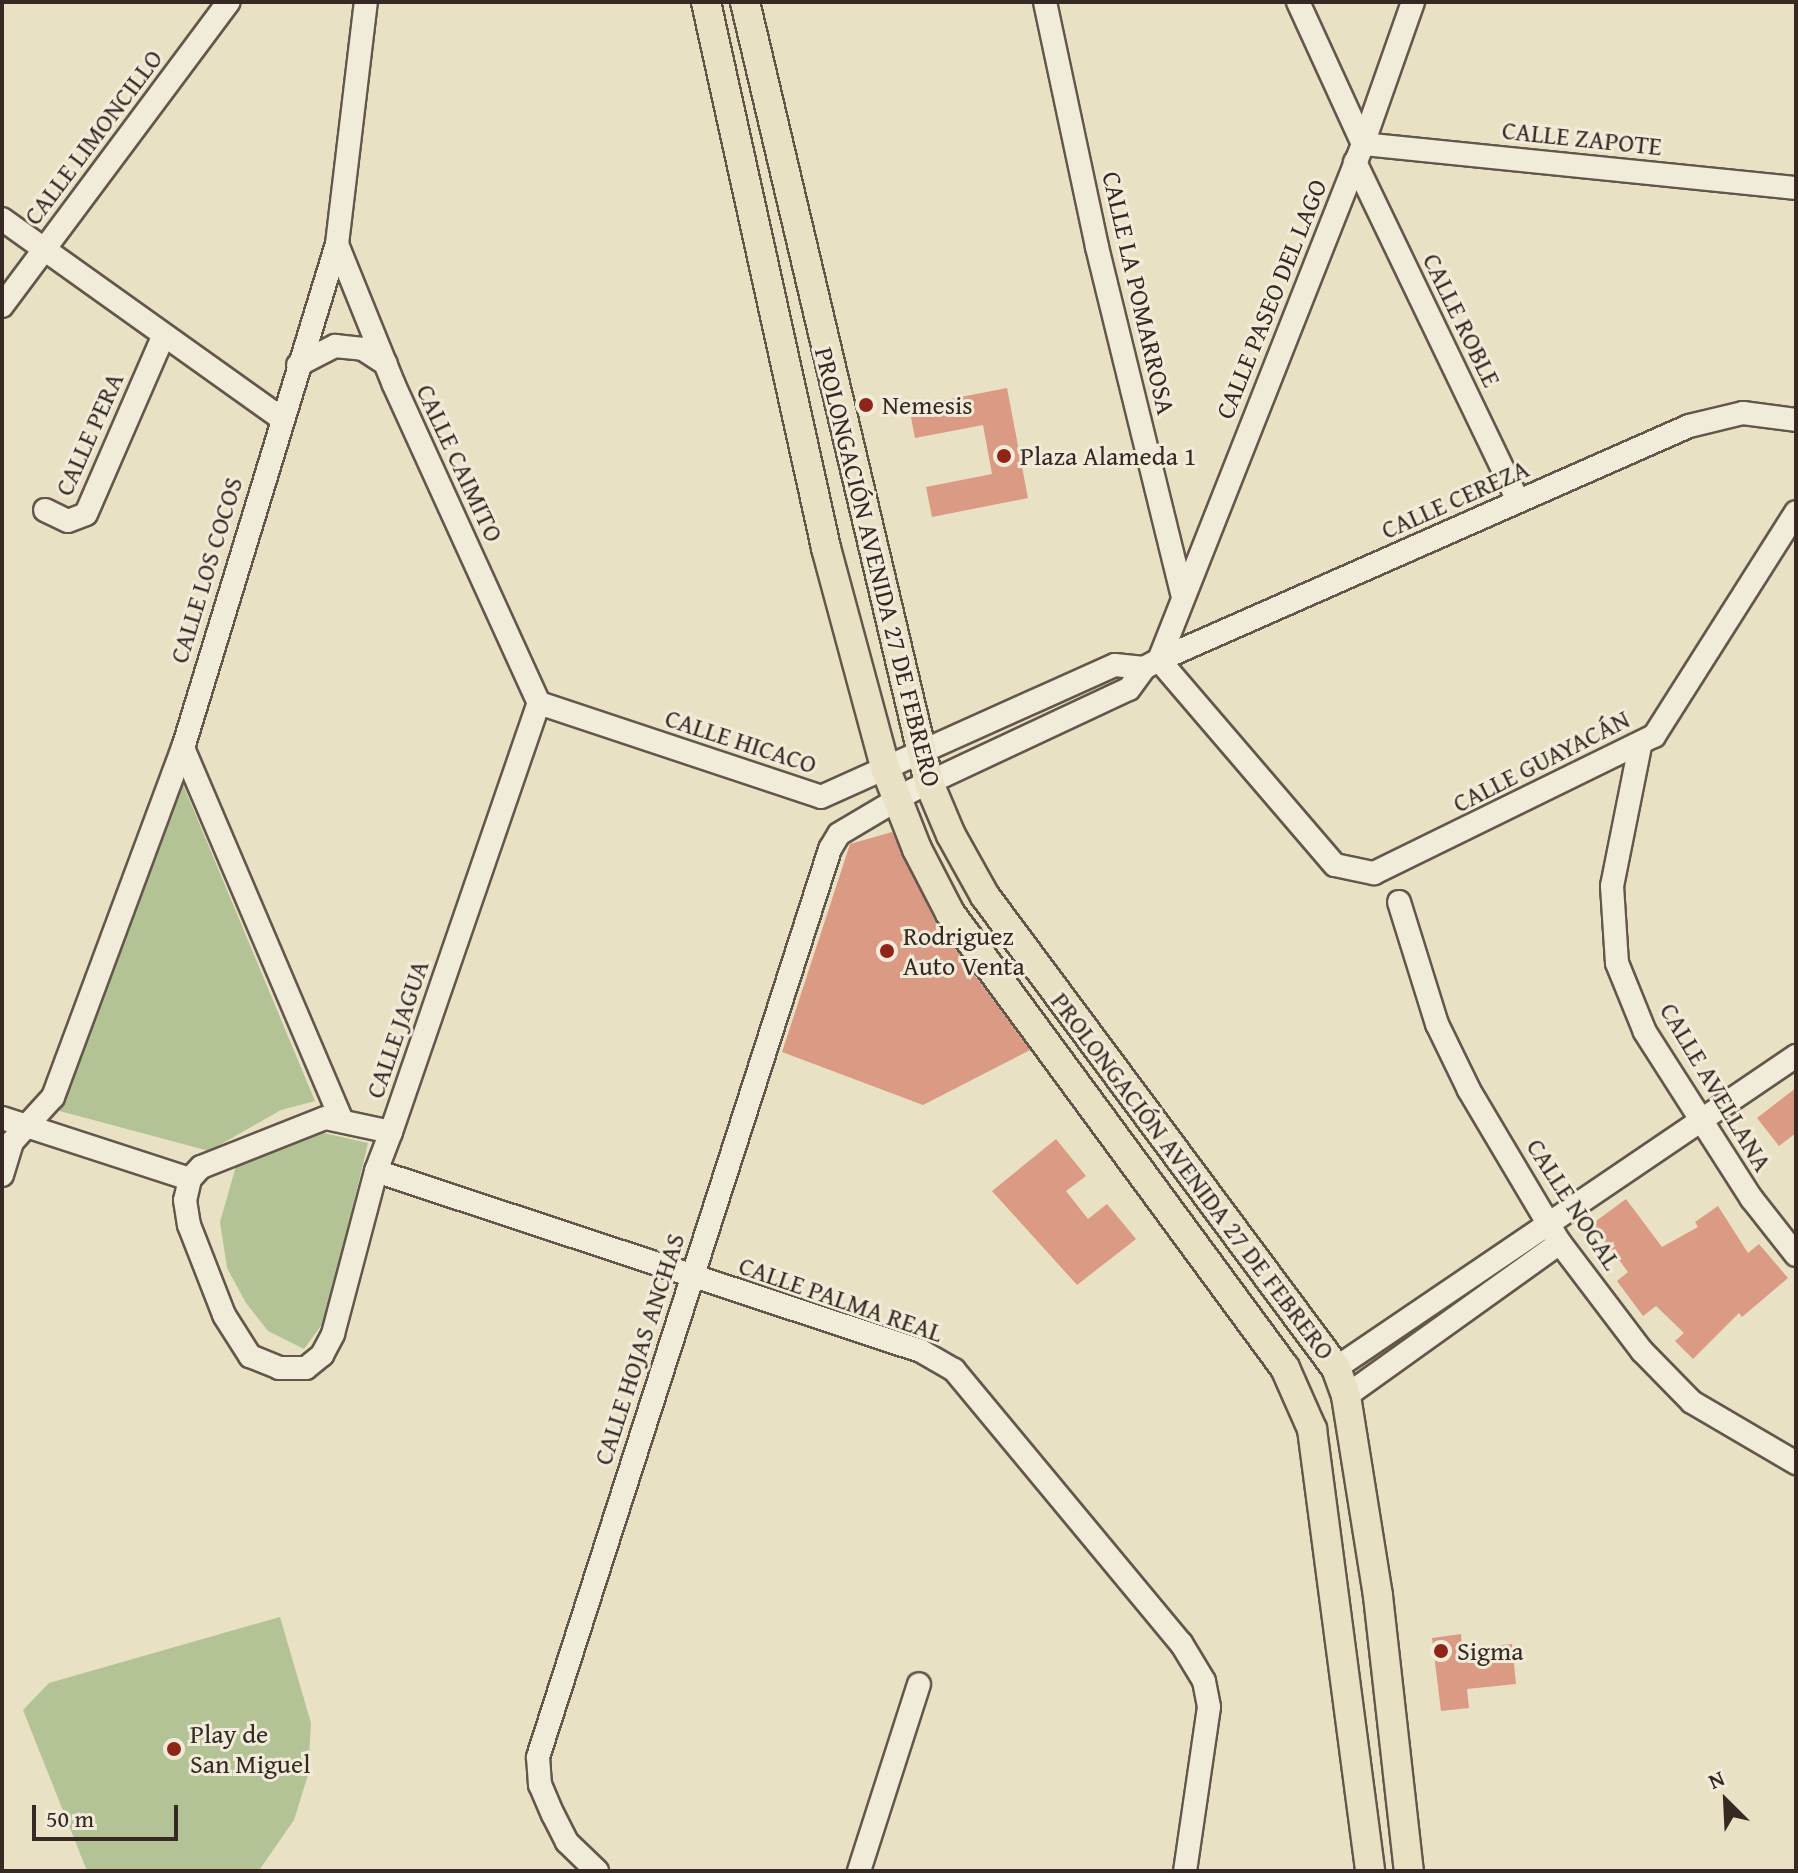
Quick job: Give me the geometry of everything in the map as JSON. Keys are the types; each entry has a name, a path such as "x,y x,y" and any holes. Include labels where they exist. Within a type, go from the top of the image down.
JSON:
{"main road":[{"name":"PROLONGACIÓN AVENIDA 27 DE FEBRERO","path":"706,2 826,548 886,770 897,798 950,913 1285,1368 1312,1429 1324,1497 1370,1871"},
{"name":"PROLONGACIÓN AVENIDA 27 DE FEBRERO","path":"745,2 929,783 985,896 1336,1368 1346,1396 1378,1596 1409,1871"}],"street":[{"name":"CALLE LIMONCILLO","path":"2,306 229,2"},
{"name":"CALLE LOS COCOS","path":"12,1124 53,1097 183,748 281,418 337,244 366,2"},
{"name":"CALLE LA POMARROSA","path":"1045,2 1097,247 1183,596"},
{"name":"CALLE ROBLE","path":"1298,2 1359,153 1518,501"},
{"name":"CALLE PASEO DEL LAGO","path":"1151,664 1183,596 1359,153 1413,2"},
{"name":"CALLE ZAPOTE","path":"1359,153 1796,188"},
{"path":"2,219 281,418"},
{"name":"CALLE CAIMITO","path":"337,244 386,364 539,703"},
{"name":"CALLE PERA","path":"45,510 68,521 86,514 164,335"},
{"path":"298,365 335,346 363,349 386,364"},
{"name":"CALLE CEREZA","path":"923,753 1115,665 1151,664 1518,501 1718,417 1743,413 1796,420"},
{"name":"CALLE GUAYACÁN","path":"1151,664 1335,865 1361,874 1387,868 1640,746 1670,715 1796,512"},
{"name":"CALLE CEREZA","path":"855,820 1129,689 1151,664"},
{"name":"CALLE HICACO","path":"539,703 821,797 843,791 923,753"},
{"name":"CALLE JAGUA","path":"190,1179 185,1200 189,1225 236,1340 264,1363 306,1368 322,1355 333,1334 376,1171 539,703"},
{"name":"CALLE AVELLANA","path":"1640,746 1612,886 1617,963 1645,1032 1752,1199 1796,1255"},
{"path":"183,748 341,1118"},
{"path":"843,791 855,820"},
{"name":"CALLE HOJAS ANCHAS","path":"590,1865 553,1815 540,1785 538,1757 830,849 855,820"},
{"name":"CALLE NOGAL","path":"1399,902 1437,1024 1469,1090 1554,1233 1642,1351 1692,1402 1796,1463"},
{"path":"1346,1396 1554,1233 1703,1121 1796,1056"},
{"path":"2,1175 12,1124 190,1179 201,1167 291,1128 341,1118 391,1132"},
{"name":"CALLE PALMA REAL","path":"376,1171 691,1278 921,1351 954,1370 1181,1643 1204,1681 1209,1707 1185,1871"},
{"path":"1336,1368 1554,1233"},
{"path":"859,1871 919,1684"}],"green space":[{"path":"182,782 315,1101 281,1110 209,1151 56,1110"},
{"path":"324,1133 368,1143 326,1319 304,1349 268,1331 246,1303 227,1268 220,1222 236,1166 293,1134"},
{"name":"Play de San Miguel","path":"280,1617 311,1723 308,1775 294,1820 260,1869 87,1871 23,1710 49,1683"}],"building":[{"name":"Plaza Alameda 1","path":"1007,388 1028,498 932,517 926,487 992,474 983,425 915,438 909,407"},
{"name":"Rodriguez Auto Venta","path":"892,832 936,923 1030,1050 923,1105 782,1052 850,844"},
{"path":"1796,1088 1796,1133 1779,1146 1757,1118"},
{"path":"1056,1139 1086,1176 1066,1191 1088,1219 1107,1204 1136,1239 1077,1285 992,1191"},
{"path":"1626,1199 1662,1247 1698,1227 1695,1222 1718,1206 1748,1253 1759,1244 1788,1278 1742,1317 1739,1313 1693,1359 1675,1341 1684,1333 1656,1306 1643,1316 1617,1281 1628,1272 1592,1224"},
{"path":"1461,1634 1462,1649 1512,1644 1516,1684 1467,1689 1469,1708 1441,1711 1432,1638"}],"place":[{"name":"Nemesis","path":"866,405"},
{"name":"Plaza Alameda 1","path":"1004,456"},
{"name":"Rodriguez Auto Venta","path":"887,951"},
{"name":"Sigma","path":"1441,1651"},
{"name":"Play de San Miguel","path":"174,1749"}]}
